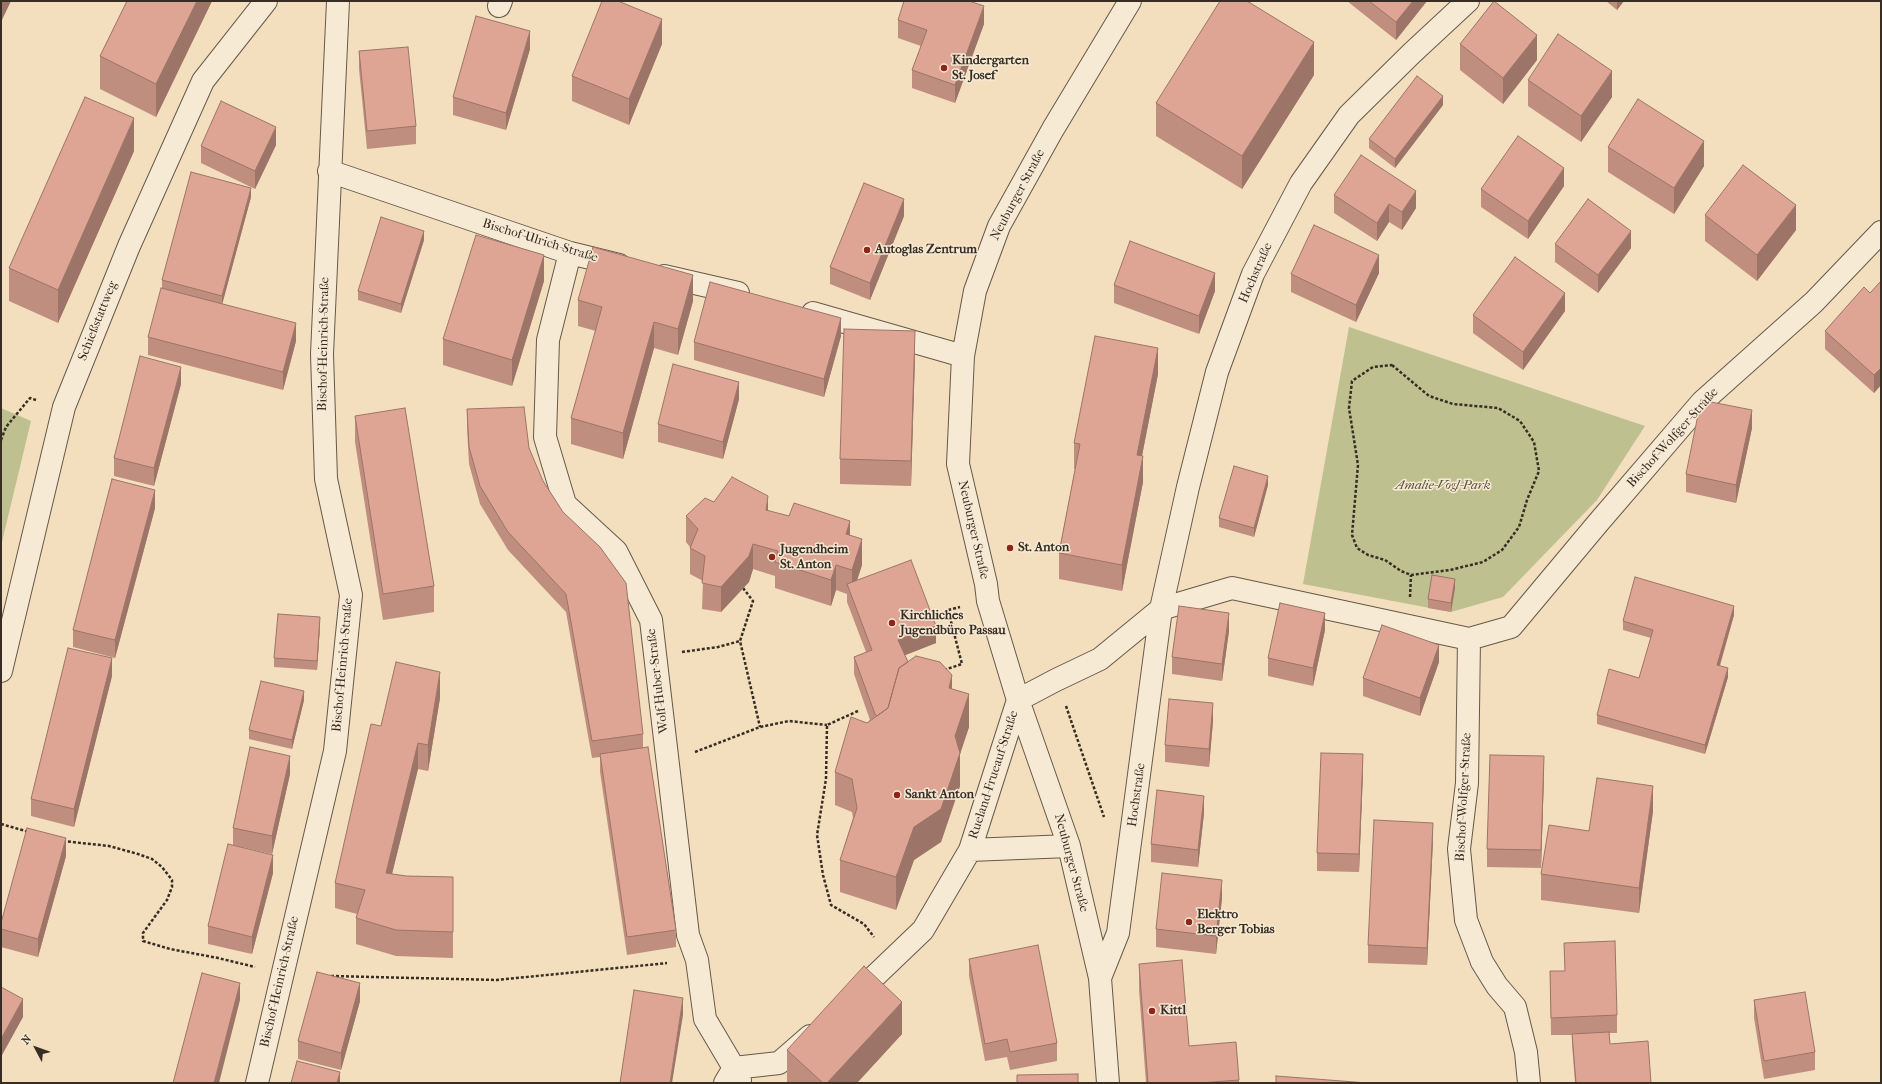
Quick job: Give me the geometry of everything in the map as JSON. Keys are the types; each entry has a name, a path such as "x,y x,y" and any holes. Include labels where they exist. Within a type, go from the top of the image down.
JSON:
{"street":[{"name":"Schießstattweg","path":"1,671 64,407 129,246 204,82 266,1"},
{"name":"Bischof-Heinrich-Straße","path":"257,1083 335,751 351,595 326,479 322,354 329,171 338,1"},
{"name":"Neuburger Straße","path":"1108,1083 1100,978 1069,846 1018,700 988,601 986,584 958,464 963,356 975,291 999,226 1053,129 1130,1"},
{"name":"Hochstraße","path":"1100,978 1118,933 1161,609 1188,488 1217,372 1253,274 1301,183 1349,115 1468,1"},
{"name":"Bischof-Ulrich-Straße","path":"329,171 570,253 756,297"},
{"name":"Bischof-Wolfger-Straße","path":"1161,609 1232,588 1469,639 1511,627 1702,402 1814,302 1881,232"},
{"name":"Wolf-Huber-Straße","path":"570,253 548,340 545,437 565,504 616,551 651,620 688,935 696,960 705,1019 734,1078"},
{"path":"794,308 963,356"},
{"path":"1018,700 1100,659 1161,609"},
{"name":"Bischof-Wolfger-Straße","path":"1469,639 1467,783 1459,849 1466,920 1482,962 1497,986 1515,1007 1526,1052 1529,1083"},
{"name":"Rueland-Frueauf-Straße","path":"734,1078 779,1062 834,1016 923,930 970,850 1018,700"},
{"name":"Rueland-Frueauf-Straße","path":"970,850 1069,846"}],"path":[{"path":"1392,365 1429,396 1452,404 1498,408 1520,421 1534,442 1539,471 1527,500 1519,527 1502,550 1483,562 1450,570 1412,575 1401,571 1385,560 1368,555 1357,548 1352,535 1358,465 1350,408 1352,381 1373,366 1392,365"},
{"path":"1,440 6,427 30,398 64,407"},
{"path":"743,588 753,601 740,641 760,727"},
{"path":"938,669 945,670 962,664 948,610 988,601"},
{"path":"682,652 718,648 740,641"},
{"path":"1056,680 1113,846 1129,852"},
{"path":"668,760 702,750 760,727 789,722 827,725 858,711"},
{"path":"827,725 826,779 817,835 823,875 831,905 864,924 880,943 885,967"},
{"path":"1,824 36,834"},
{"path":"56,839 109,846 138,854 152,859 174,880 167,900 143,933 143,941 170,949 260,968"},
{"path":"330,976 496,980 696,960"}],"green space":[{"name":"Amalie-Vogl-Park","path":"1349,327 1645,426 1597,500 1503,597 1451,612 1303,584"},
{"path":"1,408 31,421 1,546"}],"building":[{"path":"127,1 197,1 156,84 100,56"},
{"path":"602,1 618,1 662,19 629,99 572,76"},
{"name":"Kindergarten St. Josef","path":"904,1 969,1 984,6 955,85 912,70 927,30 898,20"},
{"path":"1220,1 1247,1 1314,42 1242,156 1156,103"},
{"path":"1369,1 1413,1 1396,22"},
{"path":"1494,1 1537,35 1503,78 1460,44"},
{"path":"476,16 530,31 506,113 453,97"},
{"path":"1558,34 1612,71 1581,116 1528,80"},
{"path":"408,47 416,126 367,131 359,51"},
{"path":"1417,76 1443,96 1395,159 1369,139"},
{"path":"85,97 134,118 58,290 9,268"},
{"path":"1638,99 1704,141 1674,188 1608,147"},
{"path":"221,101 276,127 255,171 201,146"},
{"path":"1518,136 1564,168 1528,221 1481,189"},
{"path":"1361,155 1416,191 1402,212 1389,204 1377,223 1334,195"},
{"path":"1743,165 1796,205 1757,255 1705,215"},
{"path":"191,172 251,188 222,296 162,280"},
{"name":"Autoglas Zentrum","path":"864,183 904,199 870,283 830,267"},
{"path":"1588,199 1631,231 1598,275 1555,244"},
{"path":"381,217 424,231 401,304 358,291"},
{"path":"1314,225 1379,255 1356,305 1291,274"},
{"path":"476,235 544,255 512,360 443,339"},
{"path":"1130,241 1215,273 1199,316 1114,285"},
{"path":"593,247 693,275 678,329 654,322 623,433 571,418 602,307 578,300"},
{"path":"1515,257 1565,293 1523,352 1473,315"},
{"path":"1881,281 1881,368 1874,375 1825,331 1864,287 1870,293"},
{"path":"710,282 841,318 824,379 694,342"},
{"path":"161,288 296,323 283,372 148,337"},
{"path":"844,329 915,331 911,461 840,459"},
{"path":"1095,336 1158,348 1137,455 1143,456 1122,565 1059,553 1080,444 1074,443"},
{"path":"140,356 181,367 154,468 114,458"},
{"path":"673,364 739,382 723,442 658,424"},
{"path":"1701,400 1752,410 1736,485 1686,474"},
{"path":"524,407 529,448 543,481 563,512 600,547 626,583 643,734 592,741 566,594 508,532 480,486 469,447 467,409"},
{"path":"405,408 434,586 383,594 355,416"},
{"path":"1234,466 1268,476 1254,528 1219,518"},
{"path":"732,477 768,496 766,510 789,516 794,503 850,521 846,534 862,539 852,570 836,565 831,580 775,562 778,551 753,544 749,556 721,587 702,583 705,556 690,548 698,529 686,516 705,498 714,502"},
{"path":"112,479 155,490 115,640 73,630"},
{"path":"911,560 936,626 898,640 908,662 899,668 888,708 877,716 854,657 872,650 847,584"},
{"path":"1432,575 1455,579 1451,603 1428,599"},
{"path":"1635,577 1734,606 1717,665 1728,668 1705,745 1597,715 1609,669 1639,678 1653,630 1623,621"},
{"path":"1280,603 1325,613 1313,668 1268,658"},
{"path":"1179,606 1229,613 1222,664 1172,657"},
{"path":"278,614 320,617 317,661 274,658"},
{"path":"1382,625 1439,645 1420,698 1363,678"},
{"path":"68,648 112,658 74,809 31,799"},
{"name":"Sankt Anton","path":"916,656 940,662 952,675 949,688 969,694 955,736 960,753 941,809 914,827 896,877 840,860 857,808 852,779 835,772 851,717 867,723 888,708 899,668"},
{"path":"396,662 440,672 428,745 418,743 386,873 406,876 453,877 453,932 396,930 356,918 365,890 335,883 371,724 381,726"},
{"path":"261,681 304,691 292,740 249,730"},
{"path":"1169,699 1213,703 1209,749 1165,745"},
{"path":"250,747 290,756 272,836 233,828"},
{"path":"648,747 676,930 627,937 600,754"},
{"path":"1321,753 1363,754 1359,854 1317,853"},
{"path":"1490,755 1544,756 1541,850 1487,849"},
{"path":"1597,778 1653,786 1639,888 1541,874 1549,825 1589,831"},
{"path":"1157,790 1204,796 1198,850 1151,844"},
{"path":"1374,820 1433,823 1427,948 1368,945"},
{"path":"27,828 66,838 38,939 1,929 1,923"},
{"path":"228,844 273,855 252,937 208,926"},
{"name":"Elektro Berger Tobias","path":"1162,873 1222,880 1216,936 1156,929"},
{"path":"1615,941 1617,1015 1551,1018 1550,971 1565,971 1564,943"},
{"path":"1038,945 1057,1043 1010,1052 1007,1039 985,1044 969,959"},
{"path":"1182,960 1189,1046 1236,1042 1239,1080 1200,1083 1148,1083 1139,964"},
{"path":"864,966 902,1002 827,1083 823,1083 787,1050"},
{"path":"317,972 360,983 341,1053 298,1041"},
{"path":"202,973 240,983 214,1083 173,1083"},
{"path":"1,987 23,999 1,1039"},
{"path":"634,990 683,998 670,1083 620,1083"},
{"path":"1805,992 1815,1052 1764,1061 1754,1000"},
{"path":"1609,1032 1610,1044 1648,1041 1651,1083 1576,1083 1572,1034"},
{"path":"297,1061 340,1072 337,1083 291,1083"},
{"path":"1078,1074 1078,1083 1017,1083 1017,1075"},
{"path":"1276,1076 1368,1083 1276,1083"}],"place":[{"name":"Kindergarten St. Josef","path":"944,68"},
{"name":"Autoglas Zentrum","path":"867,250"},
{"name":"St. Anton","path":"1010,548"},
{"name":"Jugendheim St. Anton","path":"772,557"},
{"name":"Kirchliches Jugendbüro Passau","path":"892,623"},
{"name":"Sankt Anton","path":"897,795"},
{"name":"Elektro Berger Tobias","path":"1189,922"},
{"name":"Kittl","path":"1152,1011"}]}
